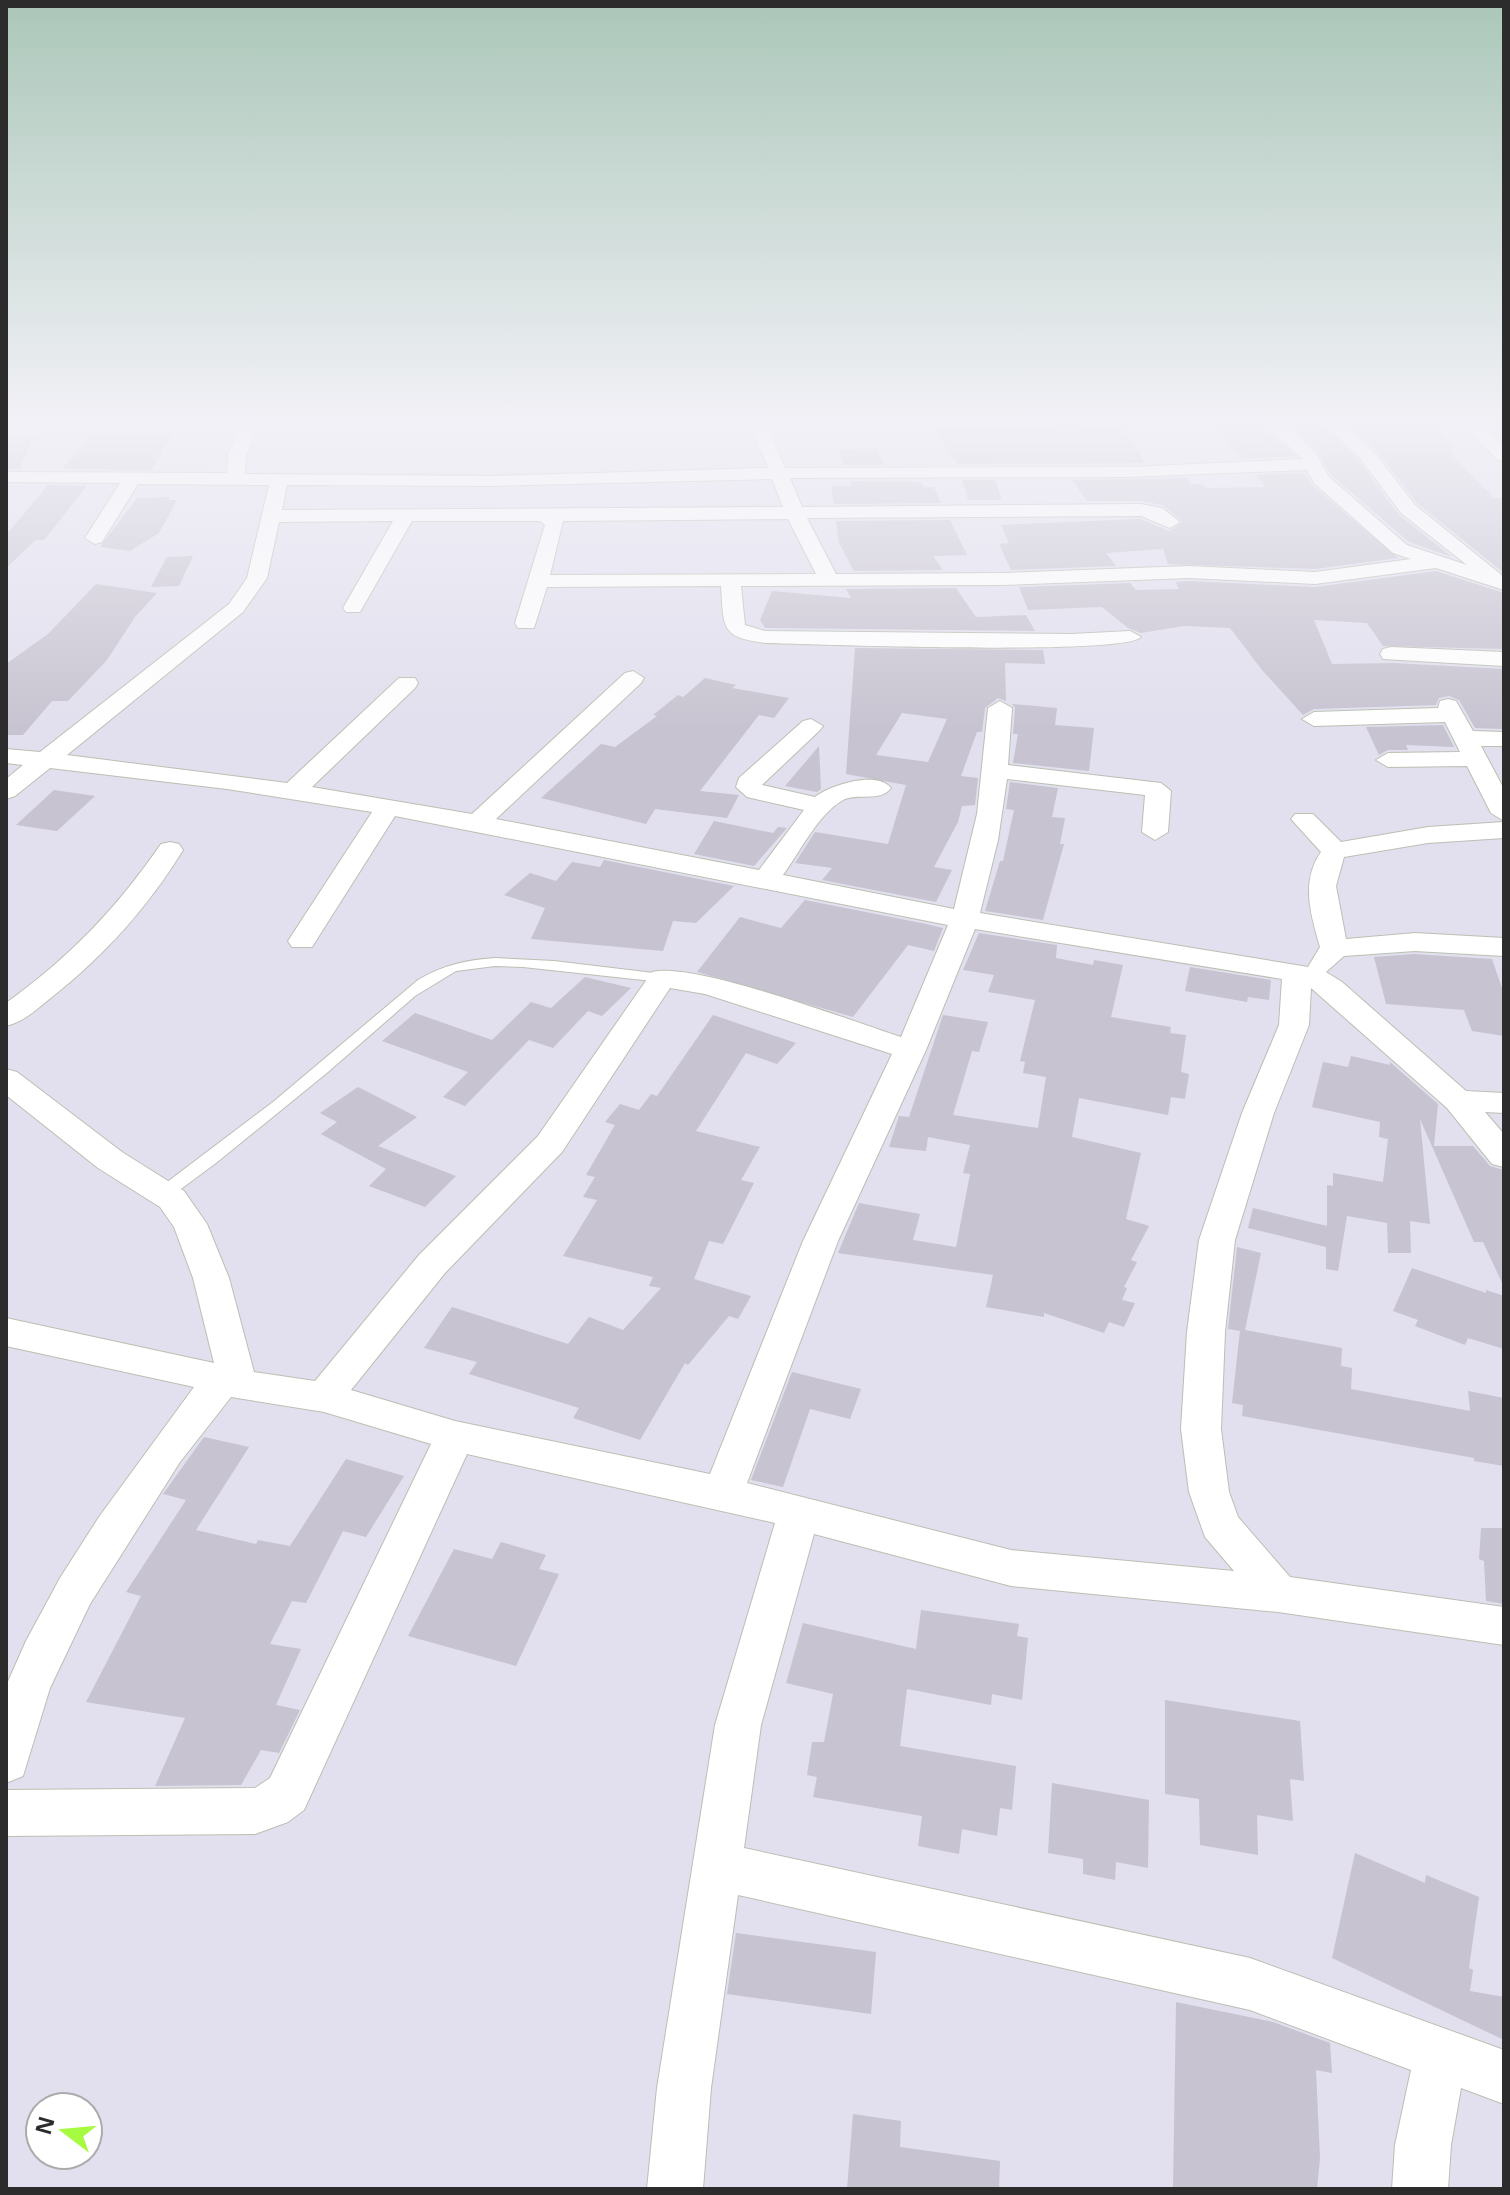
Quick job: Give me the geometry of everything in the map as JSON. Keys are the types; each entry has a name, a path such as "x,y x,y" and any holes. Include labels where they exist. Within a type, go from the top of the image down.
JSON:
{"street":[{"path":"95,538 104,523"},
{"path":"6,791 42,759 236,608 257,578 268,523"},
{"path":"353,608 401,523"},
{"path":"526,623 555,523"},
{"path":"800,523 829,579"},
{"path":"1368,523 1400,549 1503,584"},
{"path":"1426,523 1503,584"},
{"path":"540,581 1016,578 1189,572 1340,578 1434,562"},
{"path":"730,579 735,627 743,634 765,637 1071,641 1130,637"},
{"path":"1391,654 1504,659"},
{"path":"477,823 633,678"},
{"path":"292,792 407,683"},
{"path":"723,1493 811,1261 870,1129 911,1050 965,917 998,771 1000,708"},
{"path":"1314,719 1450,710 1504,813"},
{"path":"811,726 751,778 749,787 756,792 820,806"},
{"path":"1388,760 1471,748 1504,739"},
{"path":"6,756 388,807 767,878 887,905 1304,975 1332,988 1458,1101 1504,1156"},
{"path":"998,771 1152,788 1158,791 1155,832"},
{"path":"767,878 820,806 838,791 878,788"},
{"path":"302,941 388,807"},
{"path":"1304,819 1315,835 1335,851"},
{"path":"1335,948 1324,911 1321,883 1329,858 1335,851 1428,835 1504,830"},
{"path":"6,1017 64,975 99,941 151,883 170,850"},
{"path":"1278,1594 1220,1525 1209,1492 1201,1429 1206,1332 1217,1240 1258,1113 1294,1025 1304,975 1335,948 1415,942 1504,947"},
{"path":"324,1397 432,1264 550,1144 662,978 710,986 911,1050"},
{"path":"6,1079 110,1160 164,1193 190,1224 211,1278 231,1382"},
{"path":"1458,1101 1504,1103"},
{"path":"6,1332 231,1382 324,1397 455,1436 723,1493 1011,1568 1278,1594 1504,1626"},
{"path":"6,1761 30,1676 66,1605 195,1410 231,1382"},
{"path":"6,1813 255,1811 271,1806 287,1794 455,1436"},
{"path":"675,2189 684,2088 738,1725 799,1513"},
{"path":"717,1866 1250,1984 1504,2077"},
{"path":"1420,2189 1423,2145 1441,2054"}],"lane":[{"path":"164,1193 242,1138 399,1004 450,968 474,963 521,964 662,978"}],"building":[{"path":"16,523 57,523 44,540 36,540 6,568 6,535"},
{"path":"118,523 164,523 159,533 130,551 100,547"},
{"path":"836,523 952,523 967,555 933,556 943,570 854,571 839,543"},
{"path":"1151,523 1169,531 1181,523 1357,523 1398,558 1315,569 1168,564 1163,549 1106,553 1116,566 1011,570 999,544 1009,543 1001,525"},
{"path":"1387,523 1410,523 1452,557 1409,542"},
{"path":"1442,523 1504,523 1504,573"},
{"path":"193,556 179,586 151,587 167,557"},
{"path":"1436,571 1504,593 1504,649 1383,646 1367,623 1314,620 1332,664 1394,663 1504,669 1504,729 1475,728 1459,700 1449,696 1439,698 1436,705 1314,709 1303,715 1262,670 1230,628 1184,626 1141,633 1128,628 1102,607 1028,610 1019,587 1130,583 1136,590 1179,589 1176,582 1189,581 1315,587"},
{"path":"96,584 157,593 135,617 107,660 68,701 52,701 23,735 6,735 6,664 48,634"},
{"path":"956,588 976,617 1026,615 1035,631 765,628 760,620 772,591 851,598 846,589"},
{"path":"855,648 1043,650 1045,664 1005,663 1006,701 998,698 985,708 982,732 977,732 961,776 978,778 975,805 962,806 958,822 934,867 952,870 936,902 822,880 832,868 795,863 815,832 888,844 906,785 846,774","holes":["902,713 947,719 928,762 876,755"]},
{"path":"705,678 736,685 732,688 789,698 774,718 759,715 700,791 739,795 727,818 655,809 646,824 541,798 601,744 615,747 657,716 653,715 678,695 683,697"},
{"path":"1012,704 1057,708 1055,725 1094,728 1089,771 1013,763 1018,734 1013,734 1015,708"},
{"path":"1443,725 1454,747 1406,745 1408,750 1388,750 1379,755 1366,727"},
{"path":"819,746 821,789 817,792 785,786"},
{"path":"1010,782 1058,788 1052,817 1065,818 1060,844 1064,844 1043,920 985,911 1000,861 1003,861 1014,810 1006,809"},
{"path":"54,790 95,796 57,831 16,825"},
{"path":"714,821 773,833 778,827 787,828 754,866 694,854"},
{"path":"604,860 734,886 696,923 673,921 663,951 531,939 545,908 504,895 530,873 556,881 572,862 600,867"},
{"path":"805,900 943,928 934,951 908,945 853,1017 697,972 740,917 781,928"},
{"path":"979,933 1057,945 1056,958 1093,965 1094,960 1123,965 1111,1017 1171,1027 1170,1033 1186,1035 1181,1072 1189,1074 1185,1099 1171,1097 1168,1115 1079,1098 1072,1137 1141,1153 1126,1219 1149,1226 1131,1260 1137,1262 1124,1287 1127,1288 1122,1300 1135,1303 1124,1327 1109,1322 1104,1333 1044,1313 1044,1317 986,1307 993,1275 838,1253 859,1203 920,1214 913,1240 956,1247 970,1174 963,1173 970,1145 928,1137 926,1151 889,1147 899,1116 909,1117 943,1015 988,1022 979,1052 972,1051 953,1115 1038,1128 1046,1077 1023,1073 1025,1062 1020,1061 1035,1000 988,992 994,975 963,970"},
{"path":"1414,954 1492,959 1504,994 1504,1036 1472,1031 1464,1010 1386,1004 1374,957"},
{"path":"1190,967 1271,980 1269,1000 1248,997 1247,1002 1185,991"},
{"path":"585,977 631,988 602,1016 588,1011 553,1048 529,1040 465,1106 443,1097 468,1072 382,1041 415,1013 492,1040 531,1002 551,1008"},
{"path":"713,1015 796,1043 777,1064 746,1053 696,1131 760,1147 741,1180 754,1183 723,1244 709,1241 694,1279 751,1296 738,1319 729,1316 688,1365 685,1363 640,1440 573,1418 579,1408 469,1374 477,1362 424,1348 452,1307 568,1344 589,1317 623,1330 661,1288 649,1286 653,1277 563,1256 597,1200 583,1197 595,1177 586,1175 615,1125 605,1122 620,1104 639,1110 651,1094 657,1096"},
{"path":"1351,1056 1390,1065 1390,1062 1438,1104 1434,1146 1473,1146 1490,1166 1504,1170 1504,1287 1483,1242 1474,1242 1420,1119 1430,1224 1410,1221 1411,1253 1388,1253 1387,1223 1347,1216 1338,1271 1326,1269 1326,1247 1248,1228 1253,1208 1327,1226 1327,1185 1333,1186 1333,1173 1383,1182 1388,1139 1379,1137 1380,1122 1312,1107 1323,1062 1348,1067"},
{"path":"358,1087 417,1117 378,1146 456,1176 425,1207 369,1186 386,1169 321,1134 337,1122 320,1113"},
{"path":"1237,1247 1261,1253 1245,1330 1342,1348 1341,1366 1352,1368 1351,1389 1470,1411 1468,1391 1504,1398 1504,1466 1242,1416 1243,1405 1232,1403 1240,1331 1228,1329"},
{"path":"1412,1268 1504,1296 1504,1349 1468,1338 1465,1345 1415,1326 1418,1320 1393,1311"},
{"path":"792,1372 861,1389 850,1419 810,1409 783,1487 751,1480"},
{"path":"204,1437 249,1447 196,1530 256,1544 258,1540 290,1546 346,1459 404,1476 366,1537 343,1531 306,1603 292,1601 270,1644 301,1649 276,1705 300,1710 279,1753 261,1750 241,1785 155,1786 185,1718 86,1702 141,1596 126,1592 186,1500 163,1494"},
{"path":"1481,1528 1504,1528 1504,1604 1486,1601 1484,1561 1479,1559"},
{"path":"501,1542 546,1555 539,1569 559,1574 516,1666 408,1636 454,1549 492,1559"},
{"path":"921,1610 1019,1624 1017,1636 1028,1638 1022,1700 992,1694 991,1705 907,1689 900,1746 1016,1766 1012,1810 1000,1808 997,1836 962,1829 959,1854 918,1846 922,1816 813,1797 817,1777 807,1775 812,1742 824,1742 833,1694 786,1683 803,1623 916,1649"},
{"path":"1165,1700 1300,1721 1304,1781 1290,1779 1293,1821 1257,1815 1258,1855 1200,1845 1199,1799 1165,1794"},
{"path":"1052,1783 1149,1800 1148,1868 1116,1862 1115,1880 1083,1874 1083,1859 1048,1853"},
{"path":"1355,1853 1425,1883 1426,1875 1479,1897 1469,1968 1473,1970 1470,1991 1504,1997 1504,2040 1332,1958"},
{"path":"736,1933 876,1952 871,2014 727,1994"},
{"path":"1176,2002 1273,2022 1330,2043 1332,2073 1316,2070 1320,2158 1317,2189 1173,2189"},
{"path":"853,2114 901,2121 900,2147 1000,2161 999,2189 847,2189"}]}
